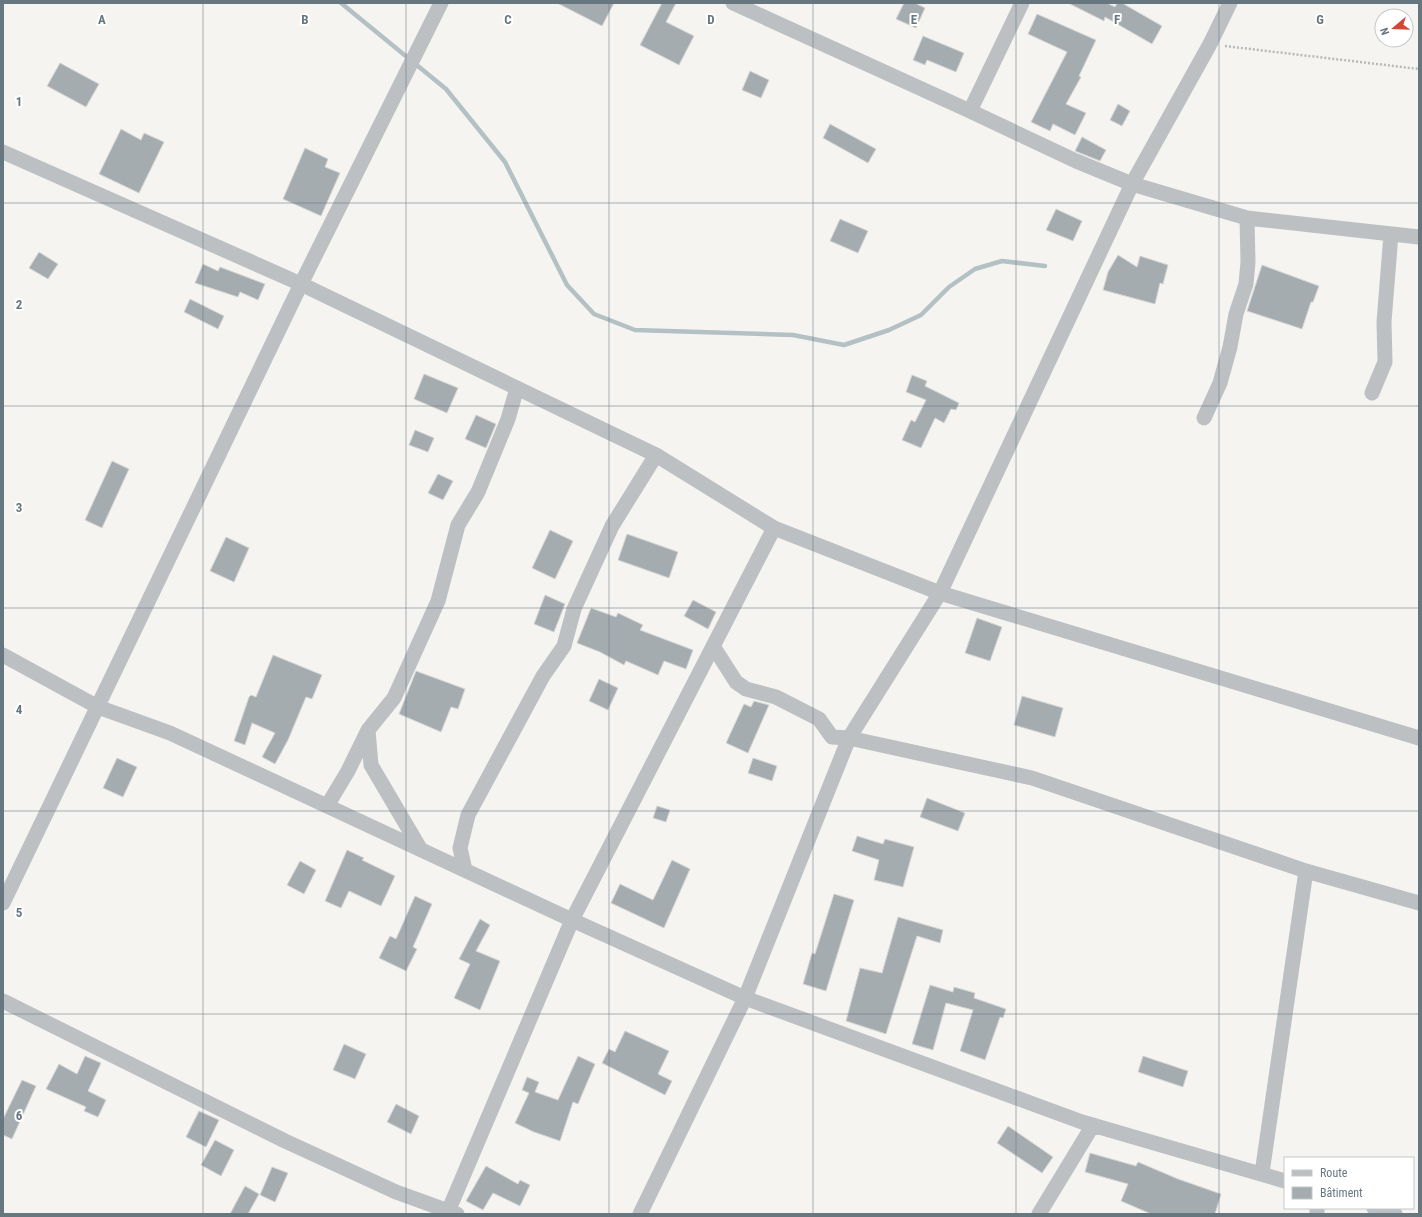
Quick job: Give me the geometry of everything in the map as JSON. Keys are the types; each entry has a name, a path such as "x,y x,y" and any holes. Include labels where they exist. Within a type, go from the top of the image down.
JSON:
{"street":[{"path":"3,903 302,284 441,3"},
{"path":"733,3 1076,161 1132,184 1247,218 1419,237"},
{"path":"970,111 1022,3"},
{"path":"640,1214 746,998 849,738 940,593 1132,184 1210,44 1230,3"},
{"path":"3,152 302,284 656,455 774,528 940,593 1419,738"},
{"path":"1204,418 1220,383 1230,347 1236,314 1246,284 1248,262 1247,218"},
{"path":"1372,393 1385,362 1384,322 1391,234"},
{"path":"327,806 348,771 368,730 394,698 438,601 458,525 478,492 508,419 517,388"},
{"path":"465,870 460,848 468,815 544,676 564,646 574,609 612,526 656,455"},
{"path":"3,1000 285,1141 396,1192 451,1213 572,920 774,528"},
{"path":"713,646 736,682 746,689 776,697 819,719 832,737 849,738 1032,778 1306,871 1419,903"},
{"path":"3,655 98,706 170,733 572,920 746,998 1093,1125 1284,1181"},
{"path":"368,730 371,766 421,850"},
{"path":"1262,1173 1306,871"},
{"path":"1039,1214 1093,1125"},
{"path":"1378,1209 1395,1214"}],"path":[{"path":"1210,44 1419,69"}],"building":[{"path":"557,3 614,3 602,26"},
{"path":"662,3 676,3 666,22 694,36 679,65 640,45"},
{"path":"904,3 915,3 925,8 916,28 896,19"},
{"path":"1068,3 1107,3 1115,7 1117,3 1122,3 1162,26 1152,44 1105,17 1104,21"},
{"path":"1037,14 1096,40 1079,76 1081,77 1066,104 1086,113 1075,135 1053,124 1050,131 1031,122 1067,52 1028,34"},
{"path":"923,36 964,53 956,72 927,60 925,65 913,60"},
{"path":"60,63 99,84 86,107 47,86"},
{"path":"750,71 769,80 761,98 742,90"},
{"path":"1118,104 1130,111 1122,126 1110,120"},
{"path":"830,124 876,149 868,163 823,138"},
{"path":"121,129 141,140 144,133 164,142 139,193 99,174"},
{"path":"1082,137 1106,150 1100,161 1075,151"},
{"path":"305,148 328,159 325,167 340,173 321,216 283,199"},
{"path":"1056,209 1082,221 1073,241 1046,230"},
{"path":"840,219 868,231 858,253 830,241"},
{"path":"39,252 58,264 48,279 29,268"},
{"path":"1118,255 1137,267 1140,256 1168,265 1163,284 1160,283 1155,304 1103,290 1108,272"},
{"path":"203,264 218,271 220,267 265,284 258,300 240,292 238,297 195,283"},
{"path":"1262,265 1319,286 1313,302 1311,302 1302,329 1247,311"},
{"path":"190,299 224,316 218,329 184,312"},
{"path":"424,374 458,388 447,413 414,399"},
{"path":"912,375 927,381 925,386 959,403 956,410 951,409 944,423 935,418 921,448 902,440 911,420 915,422 926,400 906,392"},
{"path":"476,415 496,424 486,448 465,439"},
{"path":"415,430 434,438 428,452 409,445"},
{"path":"112,461 129,469 102,528 85,520"},
{"path":"438,474 453,481 443,500 428,493"},
{"path":"550,530 573,541 555,579 532,568"},
{"path":"627,534 678,552 669,578 618,560"},
{"path":"226,537 249,548 234,582 210,571"},
{"path":"545,595 565,604 554,632 534,624"},
{"path":"693,600 716,612 708,629 684,616"},
{"path":"591,608 616,617 618,613 643,625 640,630 693,650 686,669 664,661 658,675 626,661 624,665 600,652 577,643"},
{"path":"977,618 1002,627 990,661 965,653"},
{"path":"273,655 322,675 312,699 306,697 288,740 275,764 262,757 275,733 252,723 245,745 234,741 249,697 251,695 256,697"},
{"path":"416,671 465,689 458,709 451,707 441,732 399,714"},
{"path":"599,679 618,688 608,710 589,701"},
{"path":"1022,696 1063,708 1055,737 1014,725"},
{"path":"754,701 769,705 748,753 726,743 744,704 751,707"},
{"path":"117,758 137,767 123,797 103,788"},
{"path":"753,758 777,766 772,781 748,773"},
{"path":"927,798 965,813 958,831 920,817"},
{"path":"657,806 670,810 666,822 653,818"},
{"path":"857,836 883,844 885,839 914,847 903,887 874,880 879,860 852,851"},
{"path":"347,850 364,858 362,860 395,876 381,906 349,891 341,908 325,901"},
{"path":"672,860 690,869 664,928 611,903 620,884 653,900"},
{"path":"300,861 316,870 304,894 287,885"},
{"path":"834,894 854,900 826,991 803,984 812,953 815,954"},
{"path":"415,896 432,904 413,947 417,949 406,971 379,958 390,936 396,939"},
{"path":"898,917 943,930 940,943 917,936 886,1034 846,1021 860,968 882,973"},
{"path":"480,919 490,925 476,951 500,961 480,1010 454,998 470,964 459,959"},
{"path":"930,985 953,992 954,987 975,993 974,998 1006,1009 1003,1018 1000,1017 985,1060 960,1051 973,1010 946,1003 933,1050 912,1044"},
{"path":"625,1031 669,1051 658,1074 672,1081 665,1095 602,1063 609,1049 615,1052"},
{"path":"344,1044 366,1054 355,1079 333,1070"},
{"path":"85,1056 101,1063 88,1091 106,1100 98,1117 84,1111 86,1107 46,1089 59,1064 77,1074"},
{"path":"578,1056 595,1064 578,1104 573,1102 560,1141 534,1132 515,1123 529,1093 522,1090 527,1077 539,1082 535,1092 558,1100"},
{"path":"1143,1056 1188,1071 1183,1087 1138,1072"},
{"path":"22,1080 36,1086 12,1139 3,1135 3,1119"},
{"path":"396,1104 419,1116 411,1134 387,1122"},
{"path":"199,1111 219,1120 206,1147 186,1137"},
{"path":"1008,1126 1053,1157 1042,1173 997,1143"},
{"path":"215,1140 234,1150 221,1176 201,1165"},
{"path":"1090,1153 1136,1166 1138,1162 1178,1179 1221,1194 1215,1214 1151,1214 1121,1201 1128,1184 1085,1172"},
{"path":"486,1166 518,1184 520,1180 530,1185 520,1206 493,1193 483,1210 466,1201"},
{"path":"272,1167 288,1173 275,1202 260,1195"},
{"path":"245,1186 259,1194 248,1214 230,1214"}],"waterway":[{"path":"341,3 446,89 505,162 567,285 594,314 635,330 793,335 844,345 889,330 921,315 949,287 975,269 1002,261 1045,266"}]}
